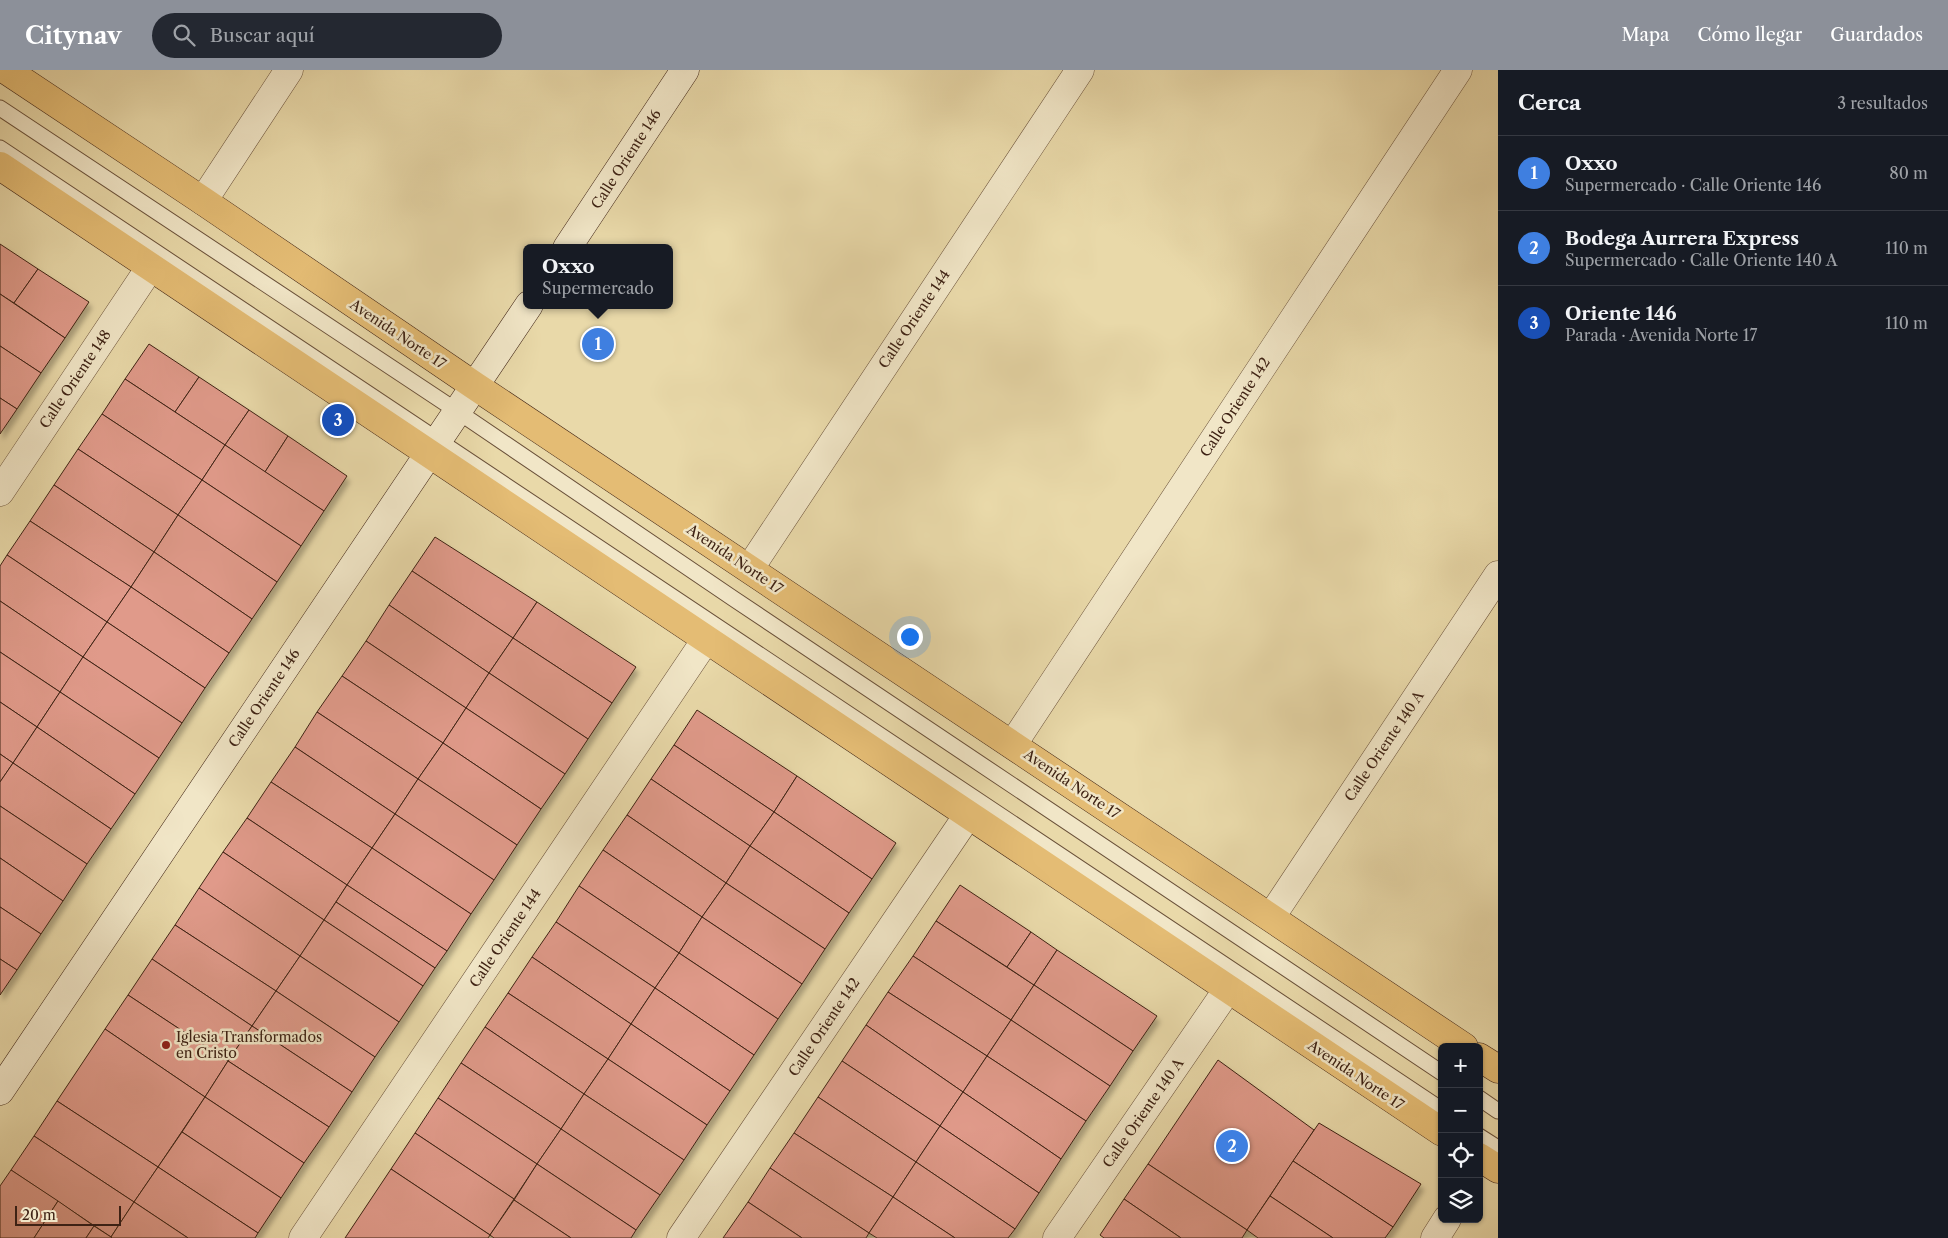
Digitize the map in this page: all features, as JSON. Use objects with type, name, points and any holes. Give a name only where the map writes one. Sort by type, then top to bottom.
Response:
[{"type":"main road","name":"Avenida Norte 17","points":[[6,70],[1458,1043]]},
{"type":"main road","name":"Avenida Norte 17","points":[[0,166],[151,266],[434,446],[707,638],[1438,1129]]},
{"type":"main road","points":[[1483,1060],[1498,1069]]},
{"type":"street","points":[[203,201],[289,70]]},
{"type":"street","name":"Calle Oriente 146","points":[[570,244],[685,70]]},
{"type":"street","name":"Calle Oriente 144","points":[[750,568],[1080,70]]},
{"type":"street","name":"Calle Oriente 142","points":[[1013,744],[1458,70]]},
{"type":"street","name":"Calle Oriente 148","points":[[0,492],[151,266]]},
{"type":"street","name":"Calle Oriente 146","points":[[0,1091],[526,309]]},
{"type":"street","name":"Calle Oriente 140 A","points":[[1271,917],[1498,575]]},
{"type":"street","name":"Calle Oriente 144","points":[[303,1238],[707,638]]},
{"type":"street","name":"Calle Oriente 142","points":[[681,1238],[968,815]]},
{"type":"street","name":"Calle Oriente 140 A","points":[[1057,1238],[1228,989]]},
{"type":"street","points":[[1435,1238],[1444,1223]]},
{"type":"lane","points":[[0,108],[457,411],[734,599],[1438,1070]]},
{"type":"lane","points":[[0,148],[434,446],[1438,1107]]},
{"type":"lane","points":[[1483,1101],[1498,1110]]},
{"type":"lane","points":[[1483,1148],[1488,1162]]},
{"type":"building","points":[[0,244],[38,269],[14,303],[0,294]]},
{"type":"building","points":[[38,269],[89,302],[65,338],[14,303]]},
{"type":"building","points":[[0,294],[65,338],[41,373],[0,346]]},
{"type":"building","points":[[149,344],[199,377],[175,412],[125,379]]},
{"type":"building","points":[[0,346],[41,373],[17,409],[0,398]]},
{"type":"building","points":[[199,377],[249,410],[225,445],[175,412]]},
{"type":"building","points":[[125,379],[225,445],[202,480],[102,414]]},
{"type":"building","points":[[0,398],[17,409],[0,434]]},
{"type":"building","points":[[249,410],[288,436],[265,472],[225,445]]},
{"type":"building","points":[[102,414],[202,480],[178,515],[78,449]]},
{"type":"building","points":[[288,436],[347,476],[324,511],[265,472]]},
{"type":"building","points":[[225,445],[324,511],[301,546],[202,480]]},
{"type":"building","points":[[78,449],[178,515],[154,552],[54,485]]},
{"type":"building","points":[[202,480],[301,546],[277,582],[178,515]]},
{"type":"building","points":[[54,485],[154,552],[131,587],[30,521]]},
{"type":"building","points":[[178,515],[277,582],[252,619],[154,552]]},
{"type":"building","points":[[30,521],[131,587],[107,622],[7,555]]},
{"type":"building","points":[[435,537],[537,602],[513,638],[412,571]]},
{"type":"building","points":[[154,552],[252,619],[229,653],[131,587]]},
{"type":"building","points":[[7,555],[107,622],[83,657],[0,601],[0,566]]},
{"type":"building","points":[[412,571],[513,638],[489,673],[389,605]]},
{"type":"building","points":[[131,587],[229,653],[205,688],[107,622]]},
{"type":"building","points":[[0,601],[83,657],[60,692],[0,652]]},
{"type":"building","points":[[537,602],[636,667],[612,703],[513,638]]},
{"type":"building","points":[[389,605],[489,673],[466,708],[366,641]]},
{"type":"building","points":[[107,622],[205,688],[182,723],[83,657]]},
{"type":"building","points":[[513,638],[612,703],[588,739],[489,673]]},
{"type":"building","points":[[366,641],[466,708],[443,743],[342,676]]},
{"type":"building","points":[[0,652],[60,692],[37,727],[0,702]]},
{"type":"building","points":[[83,657],[182,723],[159,758],[60,692]]},
{"type":"building","points":[[489,673],[588,739],[565,774],[466,708]]},
{"type":"building","points":[[342,676],[443,743],[418,779],[317,712]]},
{"type":"building","points":[[60,692],[159,758],[135,794],[37,727]]},
{"type":"building","points":[[0,702],[37,727],[13,763],[0,754]]},
{"type":"building","points":[[466,708],[565,774],[541,809],[443,743]]},
{"type":"building","points":[[697,710],[797,776],[774,812],[674,745]]},
{"type":"building","points":[[317,712],[418,779],[395,814],[295,747]]},
{"type":"building","points":[[37,727],[135,794],[111,829],[13,763]]},
{"type":"building","points":[[443,743],[541,809],[517,845],[418,779]]},
{"type":"building","points":[[674,745],[774,812],[750,846],[651,779]]},
{"type":"building","points":[[295,747],[395,814],[372,848],[271,782]]},
{"type":"building","points":[[0,754],[13,763],[0,782]]},
{"type":"building","points":[[13,763],[111,829],[87,864],[0,806],[0,782]]},
{"type":"building","points":[[797,776],[896,843],[872,879],[774,812]]},
{"type":"building","points":[[418,779],[517,845],[494,880],[395,814]]},
{"type":"building","points":[[651,779],[750,846],[726,883],[627,815]]},
{"type":"building","points":[[271,782],[372,848],[347,885],[247,818]]},
{"type":"building","points":[[0,806],[87,864],[63,901],[0,858]]},
{"type":"building","points":[[774,812],[872,879],[849,913],[750,846]]},
{"type":"building","points":[[395,814],[494,880],[471,914],[372,848]]},
{"type":"building","points":[[627,815],[726,883],[702,917],[603,850]]},
{"type":"building","points":[[247,818],[347,885],[324,920],[223,852]]},
{"type":"building","points":[[750,846],[849,913],[825,949],[726,883]]},
{"type":"building","points":[[372,848],[471,914],[447,951],[347,885]]},
{"type":"building","points":[[603,850],[702,917],[679,953],[579,886]]},
{"type":"building","points":[[223,852],[324,920],[300,956],[199,888]]},
{"type":"building","points":[[0,858],[63,901],[41,934],[0,907]]},
{"type":"building","points":[[726,883],[825,949],[802,984],[702,917]]},
{"type":"building","points":[[347,885],[447,951],[435,968],[336,902]]},
{"type":"building","points":[[960,885],[1031,932],[1007,967],[936,921]]},
{"type":"building","points":[[579,886],[679,953],[655,988],[556,922]]},
{"type":"building","points":[[199,888],[300,956],[276,991],[175,925]]},
{"type":"building","points":[[336,902],[435,968],[423,986],[324,920]]},
{"type":"building","points":[[0,907],[41,934],[17,970],[0,959]]},
{"type":"building","points":[[702,917],[802,984],[778,1019],[679,953]]},
{"type":"building","points":[[324,920],[423,986],[399,1022],[300,956]]},
{"type":"building","points":[[936,921],[1034,985],[1011,1020],[913,956]]},
{"type":"building","points":[[556,922],[655,988],[631,1024],[532,957]]},
{"type":"building","points":[[175,925],[276,991],[252,1026],[152,959]]},
{"type":"building","points":[[1031,932],[1057,950],[1034,985],[1007,967]]},
{"type":"building","points":[[1057,950],[1157,1016],[1133,1051],[1034,985]]},
{"type":"building","points":[[679,953],[778,1019],[754,1055],[655,988]]},
{"type":"building","points":[[300,956],[399,1022],[375,1057],[276,991]]},
{"type":"building","points":[[913,956],[1011,1020],[987,1056],[888,992]]},
{"type":"building","points":[[532,957],[631,1024],[608,1059],[508,993]]},
{"type":"building","points":[[0,959],[17,970],[0,995]]},
{"type":"building","points":[[152,959],[252,1026],[228,1061],[128,995]]},
{"type":"building","points":[[1034,985],[1133,1051],[1110,1086],[1011,1020]]},
{"type":"building","points":[[655,988],[754,1055],[730,1091],[631,1024]]},
{"type":"building","points":[[276,991],[375,1057],[352,1092],[252,1026]]},
{"type":"building","points":[[888,992],[987,1056],[963,1092],[866,1025]]},
{"type":"building","points":[[508,993],[608,1059],[584,1094],[485,1027]]},
{"type":"building","name":"Iglesia Transformados en Cristo","points":[[128,995],[228,1061],[205,1097],[105,1029]]},
{"type":"building","points":[[1011,1020],[1110,1086],[1086,1121],[987,1056]]},
{"type":"building","points":[[631,1024],[730,1091],[707,1125],[608,1059]]},
{"type":"building","points":[[866,1025],[963,1092],[940,1126],[842,1061]]},
{"type":"building","points":[[252,1026],[352,1092],[329,1127],[228,1061]]},
{"type":"building","points":[[485,1027],[584,1094],[561,1129],[461,1063]]},
{"type":"building","points":[[105,1029],[205,1097],[158,1167],[57,1101]]},
{"type":"building","points":[[987,1056],[1086,1121],[1061,1159],[963,1092]]},
{"type":"building","points":[[608,1059],[707,1125],[684,1160],[584,1094]]},
{"type":"building","points":[[1218,1060],[1314,1130],[1247,1230],[1148,1164]]},
{"type":"building","points":[[228,1061],[329,1127],[304,1163],[205,1097]]},
{"type":"building","points":[[842,1061],[940,1126],[916,1162],[818,1097]]},
{"type":"building","points":[[461,1063],[561,1129],[537,1164],[438,1098]]},
{"type":"building","points":[[963,1092],[1061,1159],[1039,1193],[940,1126]]},
{"type":"building","points":[[584,1094],[684,1160],[660,1195],[561,1129]]},
{"type":"building","points":[[205,1097],[304,1163],[281,1198],[182,1132]]},
{"type":"building","points":[[818,1097],[916,1162],[893,1197],[794,1133]]},
{"type":"building","points":[[438,1098],[537,1164],[514,1199],[415,1133]]},
{"type":"building","points":[[57,1101],[158,1167],[134,1202],[34,1136]]},
{"type":"building","points":[[1319,1123],[1421,1184],[1393,1227],[1293,1161]]},
{"type":"building","points":[[940,1126],[1039,1193],[1015,1229],[916,1162]]},
{"type":"building","points":[[561,1129],[660,1195],[636,1230],[537,1164]]},
{"type":"building","points":[[182,1132],[281,1198],[258,1233],[158,1167]]},
{"type":"building","points":[[415,1133],[514,1199],[490,1235],[391,1169]]},
{"type":"building","points":[[794,1133],[893,1197],[869,1233],[770,1168]]},
{"type":"building","points":[[34,1136],[134,1202],[111,1237],[11,1170]]},
{"type":"building","points":[[1293,1161],[1393,1227],[1385,1238],[1333,1238],[1270,1196]]},
{"type":"building","points":[[916,1162],[1015,1229],[1008,1238],[955,1238],[893,1197]]},
{"type":"building","points":[[537,1164],[636,1230],[631,1238],[571,1238],[514,1200]]},
{"type":"building","points":[[1148,1164],[1247,1230],[1242,1238],[1181,1238],[1124,1199]]},
{"type":"building","points":[[158,1167],[258,1233],[255,1238],[188,1238],[134,1202]]},
{"type":"building","points":[[770,1168],[869,1233],[866,1238],[802,1238],[748,1202]]},
{"type":"building","points":[[391,1169],[490,1235],[488,1238],[345,1238]]},
{"type":"building","points":[[11,1170],[58,1201],[34,1238],[0,1238],[0,1186]]},
{"type":"building","points":[[1270,1196],[1333,1238],[1258,1238],[1247,1230]]},
{"type":"building","points":[[893,1197],[955,1238],[877,1238],[869,1233]]},
{"type":"building","points":[[1124,1199],[1181,1238],[1104,1238],[1100,1235]]},
{"type":"building","points":[[514,1200],[571,1238],[494,1238],[490,1235]]},
{"type":"building","points":[[58,1201],[94,1226],[86,1238],[34,1238]]},
{"type":"building","points":[[134,1202],[188,1238],[112,1238]]},
{"type":"building","points":[[748,1202],[802,1238],[723,1238]]},
{"type":"building","points":[[94,1226],[111,1237],[112,1238],[86,1238]]},
{"type":"place","name":"Oxxo","points":[[598,344]]},
{"type":"place","name":"Oriente 146","points":[[338,420]]},
{"type":"place","name":"Iglesia Transformados en Cristo","points":[[166,1045]]},
{"type":"place","name":"Bodega Aurrera Express","points":[[1232,1146]]}]
